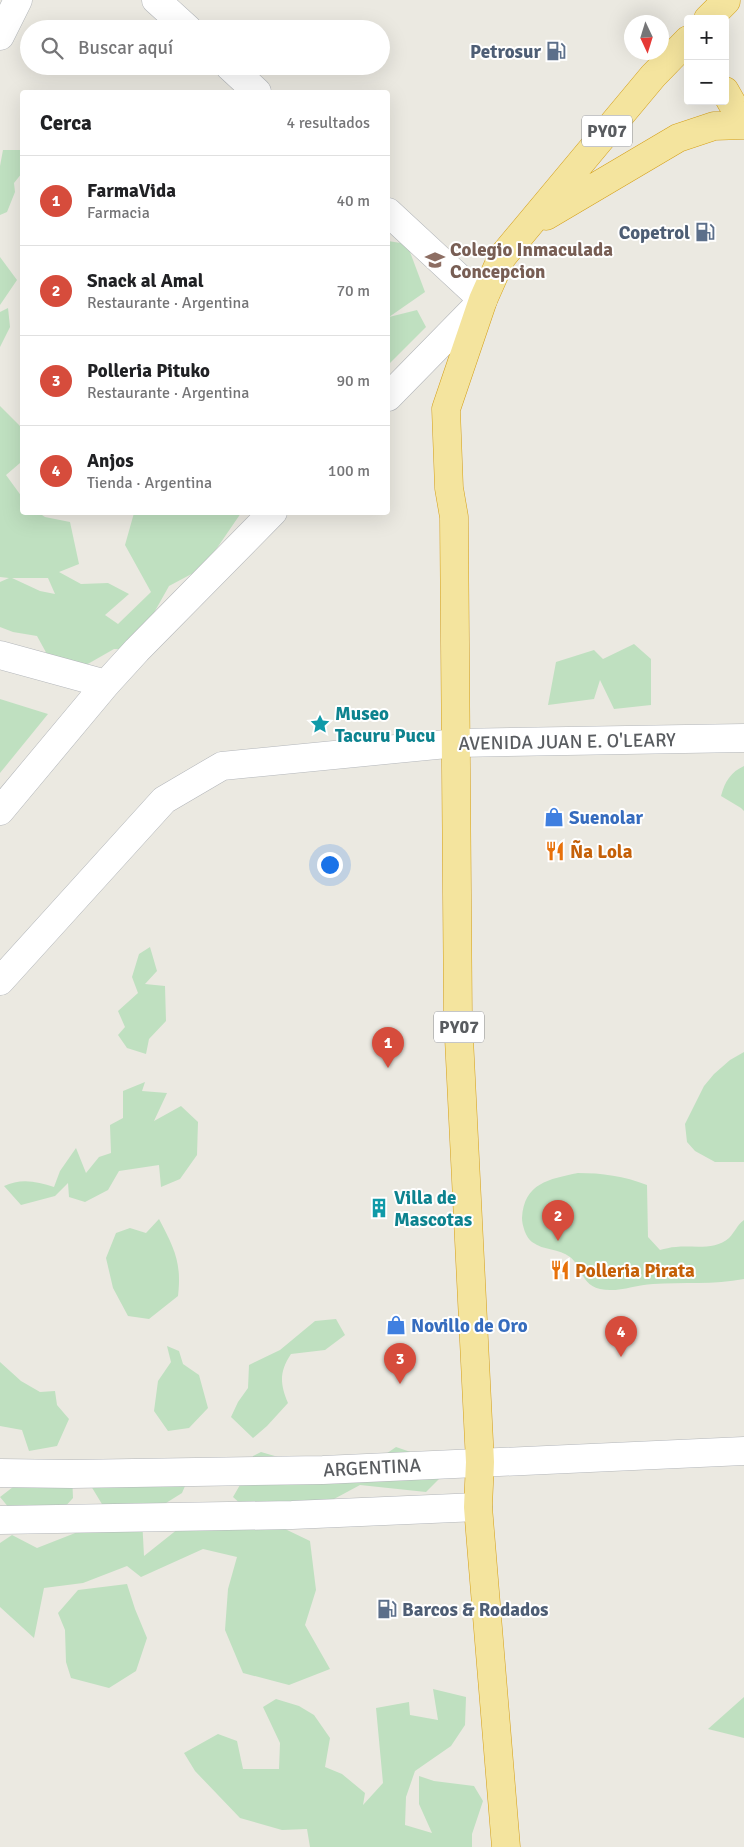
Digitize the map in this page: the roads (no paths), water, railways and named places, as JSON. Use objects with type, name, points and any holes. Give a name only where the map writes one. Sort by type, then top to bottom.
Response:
[{"type":"highway","name":"PY07","points":[[506,1847],[478,1507],[480,1462],[458,1018],[454,517],[449,488],[446,409],[483,300],[502,257],[530,226],[653,76],[684,44]]},
{"type":"highway","points":[[729,98],[734,107],[744,117]]},
{"type":"highway","name":"PY07","points":[[530,226],[678,138],[714,126],[744,126]]},
{"type":"street","points":[[0,36],[18,0]]},
{"type":"street","points":[[156,0],[178,20]]},
{"type":"street","points":[[239,75],[255,90]]},
{"type":"street","points":[[390,214],[483,300],[390,395]]},
{"type":"street","points":[[0,811],[106,684],[270,515]]},
{"type":"street","points":[[0,655],[106,684]]},
{"type":"street","name":"AVENIDA JUAN E. O'LEARY","points":[[0,981],[164,800],[222,766],[457,743],[744,738]]},
{"type":"street","name":"ARGENTINA","points":[[0,1473],[72,1474],[323,1470],[744,1451]]},
{"type":"street","points":[[0,1520],[292,1515],[478,1507]]},
{"type":"place","name":"Petrosur","points":[[556,51]]},
{"type":"place","name":"Copetrol","points":[[705,232]]},
{"type":"place","name":"Colegio Inmaculada Concepcion","points":[[435,260]]},
{"type":"place","name":"Museo Tacuru Pucu","points":[[320,724]]},
{"type":"place","name":"Suenolar","points":[[554,817]]},
{"type":"place","name":"Ña Lola","points":[[555,851]]},
{"type":"place","name":"FarmaVida","points":[[388,1068]]},
{"type":"place","name":"Villa de Mascotas","points":[[379,1208]]},
{"type":"place","name":"Snack al Amal","points":[[558,1241]]},
{"type":"place","name":"Polleria Pirata","points":[[560,1270]]},
{"type":"place","name":"Novillo de Oro","points":[[396,1325]]},
{"type":"place","name":"Anjos","points":[[621,1357]]},
{"type":"place","name":"Polleria Pituko","points":[[400,1384]]},
{"type":"place","name":"Barcos & Rodados","points":[[387,1609]]}]
